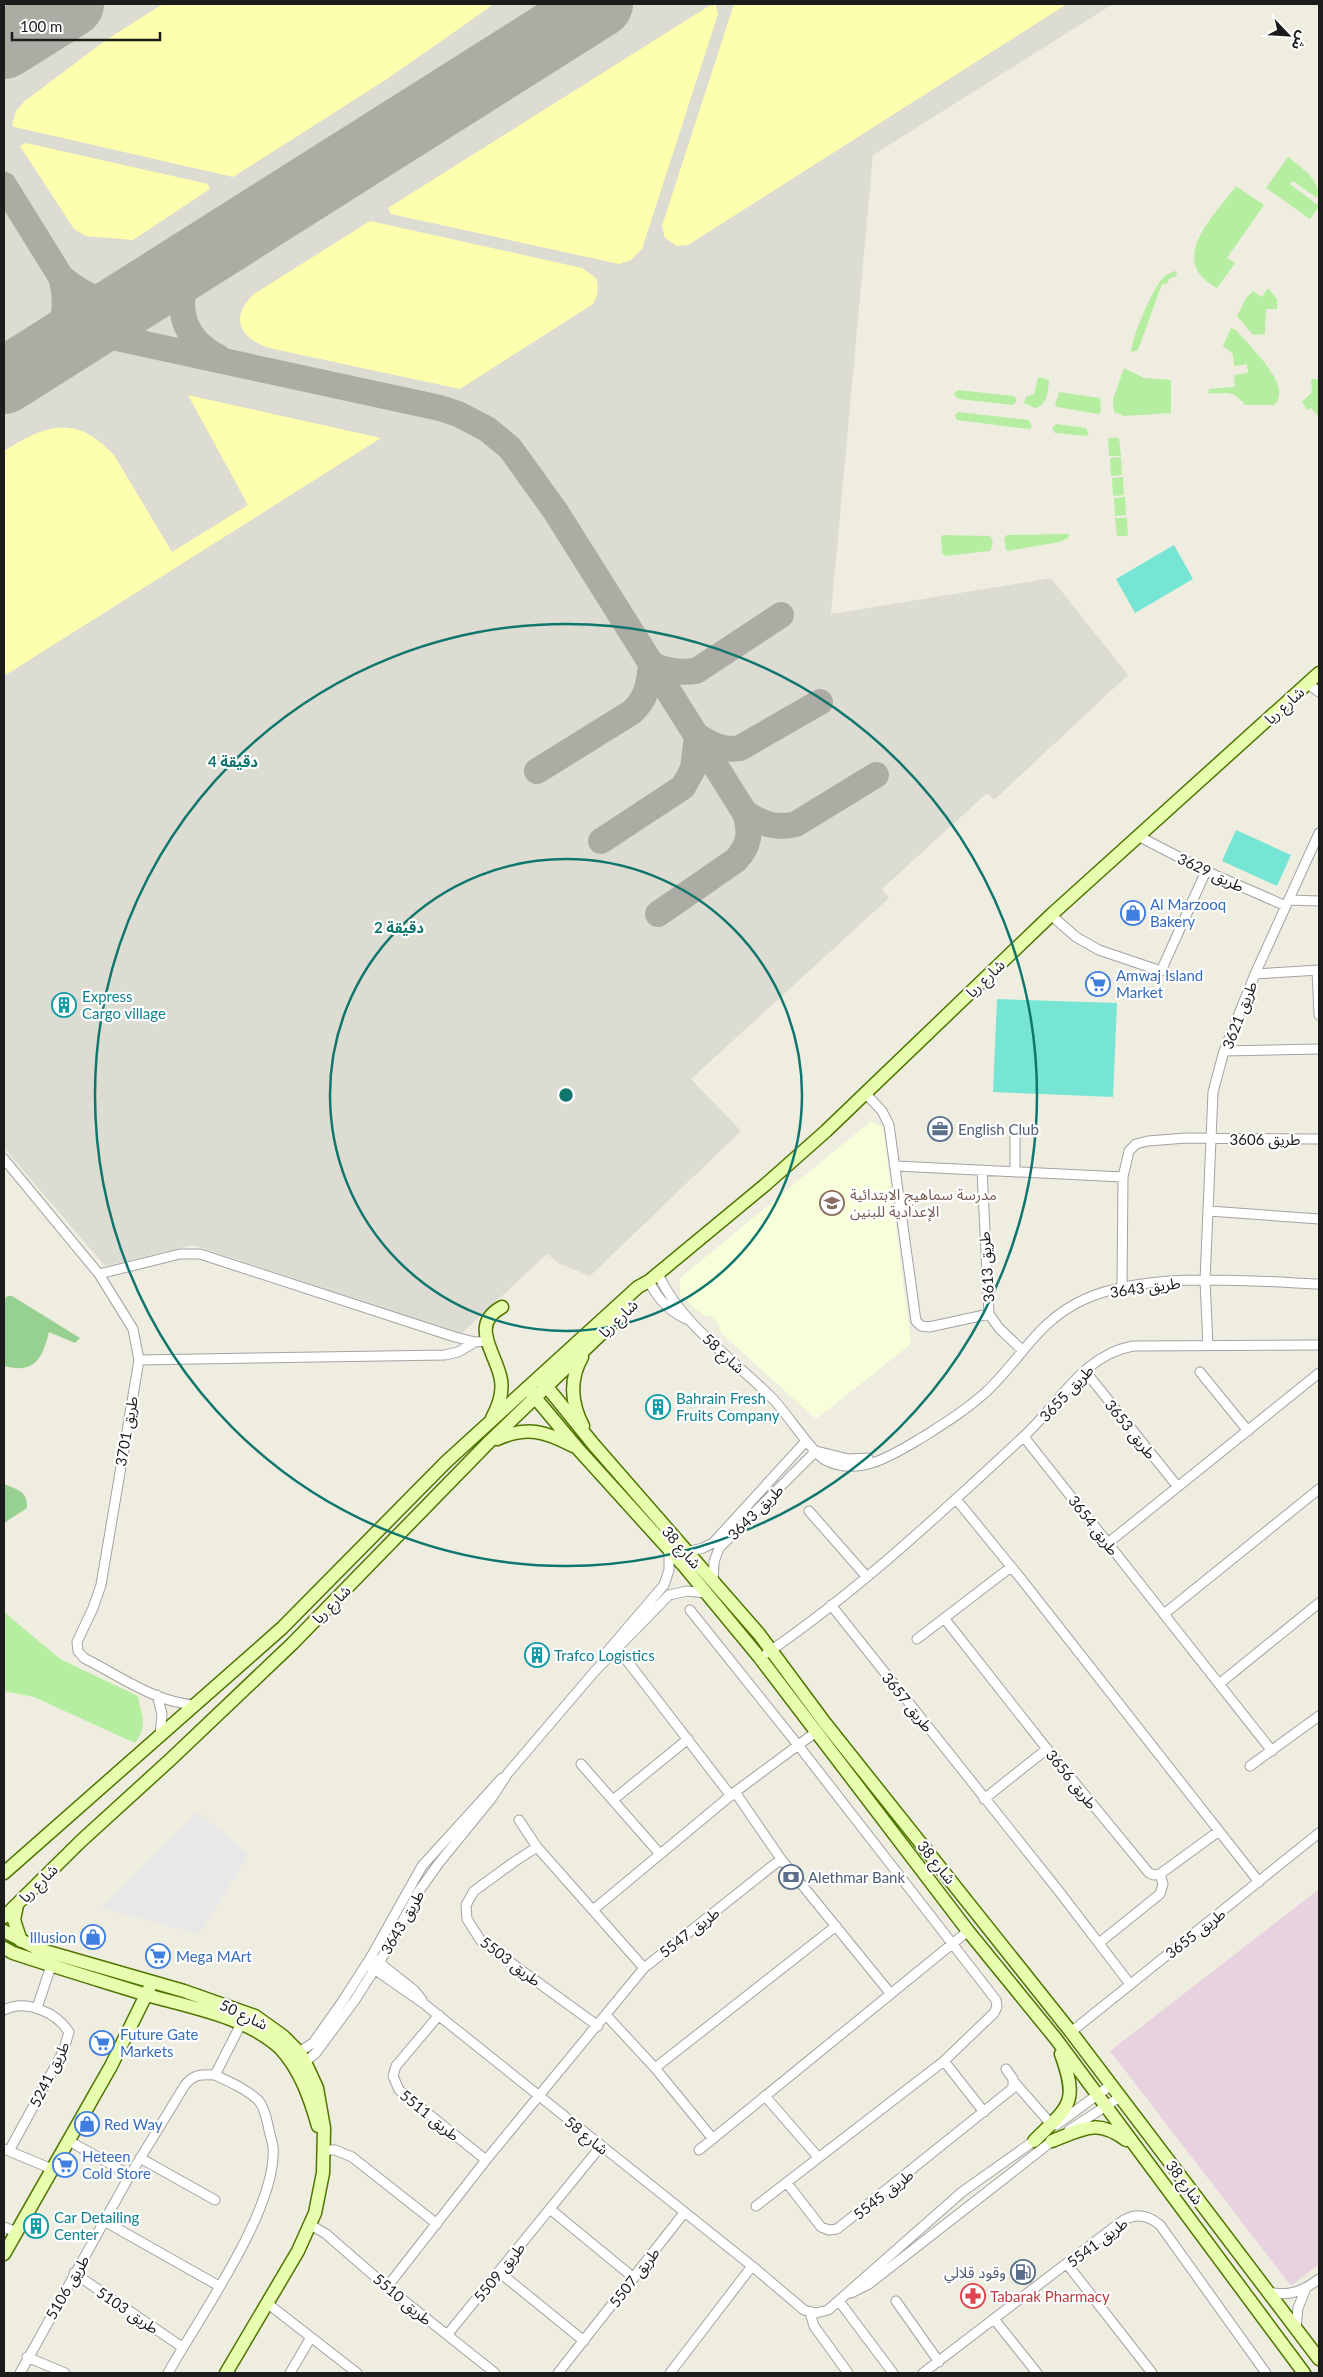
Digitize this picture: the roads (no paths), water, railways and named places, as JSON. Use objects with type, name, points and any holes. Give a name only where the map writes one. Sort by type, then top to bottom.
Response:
[{"type":"street","name":"شارع ريا","points":[[4,1873],[196,1704],[228,1673],[282,1628],[446,1462],[488,1424],[542,1383],[638,1287],[654,1278],[765,1185],[865,1094],[1050,915],[1319,674]]},
{"type":"street","points":[[1308,684],[1319,692]]},
{"type":"street","name":"طريق 3621","points":[[1208,1345],[1205,1281],[1213,1092],[1224,1051],[1255,974],[1319,833]]},
{"type":"street","name":"طريق 3629","points":[[1138,836],[1206,871],[1287,903],[1319,901]]},
{"type":"street","points":[[1050,915],[1076,937],[1099,950],[1160,971],[1206,871]]},
{"type":"street","points":[[1255,974],[1318,970],[1319,1015]]},
{"type":"street","points":[[1224,1051],[1319,1049]]},
{"type":"street","points":[[865,1094],[877,1104],[890,1125],[916,1320],[921,1326],[929,1327],[989,1314]]},
{"type":"street","points":[[1015,1128],[1015,1172]]},
{"type":"street","points":[[1122,1287],[1124,1177],[1129,1151],[1136,1144],[1148,1141],[1211,1138]]},
{"type":"street","name":"طريق 3606","points":[[1211,1138],[1319,1139]]},
{"type":"street","name":"طريق 3701","points":[[4,1159],[99,1274],[133,1329],[139,1360],[101,1585],[91,1613],[78,1638],[77,1647],[84,1658],[157,1695],[179,1703],[196,1704]]},
{"type":"street","points":[[896,1166],[1124,1177]]},
{"type":"street","name":"طريق 3613","points":[[982,1170],[989,1314],[999,1328],[1023,1351]]},
{"type":"street","points":[[1209,1211],[1319,1219]]},
{"type":"street","points":[[99,1274],[180,1254],[200,1254],[481,1341],[502,1384],[497,1408],[488,1424]]},
{"type":"street","name":"شارع ريا","points":[[542,1383],[589,1345],[643,1294],[654,1278]]},
{"type":"street","name":"شارع 58","points":[[654,1278],[660,1299],[669,1308],[691,1322],[772,1398],[816,1451]]},
{"type":"street","name":"طريق 3643","points":[[297,2060],[316,2054],[326,2041],[428,1876],[491,1799],[508,1774],[595,1671],[669,1596],[709,1588],[719,1548],[816,1451],[820,1458],[829,1462],[856,1466],[888,1457],[907,1447],[955,1417],[985,1392],[1023,1351],[1042,1326],[1063,1310],[1088,1298],[1122,1287],[1205,1281],[1319,1284]]},
{"type":"street","points":[[139,1360],[445,1355],[458,1352],[481,1341],[489,1318],[502,1307]]},
{"type":"street","points":[[589,1345],[577,1366],[572,1390],[577,1413],[594,1446]]},
{"type":"street","name":"طريق 3655","points":[[760,1658],[866,1576],[956,1499],[1024,1437],[1097,1360],[1120,1348],[1133,1346],[1319,1345]]},
{"type":"street","name":"طريق 3653","points":[[1085,1371],[1178,1487]]},
{"type":"street","points":[[1200,1372],[1248,1431]]},
{"type":"street","points":[[1108,1543],[1319,1373]]},
{"type":"street","name":"شارع 38","points":[[542,1383],[686,1552],[709,1588],[760,1658],[968,1930],[1098,2095],[1304,2373]]},
{"type":"street","name":"شارع ريا","points":[[4,1917],[80,1841],[171,1759],[292,1644],[490,1441],[531,1393]]},
{"type":"street","name":"شارع 38","points":[[531,1393],[579,1450],[668,1549],[771,1650],[825,1722],[1071,2032],[1319,2359]]},
{"type":"street","points":[[490,1441],[514,1432],[534,1431],[553,1436],[579,1450]]},
{"type":"street","name":"طريق 3654","points":[[1024,1437],[1272,1751]]},
{"type":"street","name":"طريق 3643","points":[[686,1552],[703,1548],[713,1543],[806,1441]]},
{"type":"street","points":[[1164,1614],[1319,1489]]},
{"type":"street","points":[[956,1499],[1195,1798],[1259,1882]]},
{"type":"street","points":[[809,1511],[866,1576]]},
{"type":"street","name":"طريق 3643","points":[[595,1671],[603,1657],[664,1585],[669,1570],[668,1549]]},
{"type":"street","points":[[917,1639],[1012,1568]]},
{"type":"street","points":[[1218,1684],[1319,1603]]},
{"type":"street","name":"طريق 3657","points":[[830,1605],[1130,1984]]},
{"type":"street","points":[[690,1610],[952,1943],[996,2000],[997,2007],[994,2013],[944,2061],[756,2206]]},
{"type":"street","name":"طريق 3656","points":[[944,1618],[1145,1869],[1154,1875],[1160,1874]]},
{"type":"street","points":[[618,1649],[733,1794],[781,1859],[890,1993]]},
{"type":"street","points":[[157,1695],[162,1714],[160,1736]]},
{"type":"street","points":[[1250,1766],[1319,1716]]},
{"type":"street","points":[[593,1910],[733,1794],[816,1732]]},
{"type":"street","points":[[613,1800],[688,1739]]},
{"type":"street","points":[[984,1799],[1047,1749]]},
{"type":"street","points":[[581,1764],[660,1854]]},
{"type":"street","points":[[519,1820],[537,1848],[644,1968]]},
{"type":"street","points":[[1099,1944],[1160,1894],[1163,1884],[1160,1874],[1219,1831]]},
{"type":"street","name":"طريق 3655","points":[[1071,2032],[1319,1833]]},
{"type":"street","name":"طريق 5503","points":[[537,1848],[474,1891],[466,1904],[466,1919],[481,1940],[598,2026]]},
{"type":"street","name":"طريق 5547","points":[[539,2096],[644,1968],[781,1859]]},
{"type":"street","points":[[17,1905],[14,1920],[21,1941]]},
{"type":"street","points":[[655,2068],[836,1926]]},
{"type":"street","points":[[699,2150],[968,1930]]},
{"type":"street","name":"شارع 50","points":[[4,1931],[38,1948],[184,1991],[255,2016],[274,2028],[297,2060],[323,2147]]},
{"type":"street","name":"شارع 50","points":[[7,1951],[242,2024],[267,2038],[297,2060]]},
{"type":"street","name":"شارع 58","points":[[373,1963],[752,2266],[799,2306],[810,2312]]},
{"type":"street","points":[[37,2008],[51,1966]]},
{"type":"street","points":[[4,2254],[112,2066],[153,1982]]},
{"type":"street","points":[[179,2004],[184,1991]]},
{"type":"street","name":"طريق 5241","points":[[4,2010],[17,2004],[37,2008],[64,2025],[69,2032],[63,2052],[6,2150]]},
{"type":"street","name":"طريق 5511","points":[[439,2015],[396,2066],[394,2081],[399,2090],[486,2160]]},
{"type":"street","points":[[606,2015],[655,2068],[712,2139]]},
{"type":"street","name":"شارع 50","points":[[215,2076],[242,2024]]},
{"type":"street","points":[[1034,2141],[1067,2106],[1072,2091],[1068,2072],[1056,2040]]},
{"type":"street","points":[[944,2061],[984,2112]]},
{"type":"street","points":[[1006,2069],[1015,2084],[1051,2124]]},
{"type":"street","name":"طريق 5106","points":[[20,2373],[27,2357],[130,2174],[188,2081],[202,2074],[215,2076]]},
{"type":"street","points":[[168,2373],[255,2220],[265,2195],[273,2147],[260,2101],[242,2088],[215,2076]]},
{"type":"street","name":"طريق 5545","points":[[787,2183],[821,2226],[829,2230],[838,2229],[1014,2088],[1015,2084]]},
{"type":"street","points":[[848,2373],[814,2326],[810,2312],[823,2312],[839,2301],[864,2276],[962,2192],[1111,2085]]},
{"type":"street","points":[[387,2287],[486,2160],[539,2096]]},
{"type":"street","points":[[765,2096],[818,2158]]},
{"type":"street","points":[[848,2294],[868,2284],[1052,2141],[1120,2097]]},
{"type":"street","points":[[1052,2141],[1096,2127],[1113,2131],[1135,2147]]},
{"type":"street","points":[[69,2141],[130,2174]]},
{"type":"street","name":"طريق 5509","points":[[447,2335],[601,2146]]},
{"type":"street","points":[[226,2373],[311,2225],[323,2173],[323,2147],[352,2157],[437,2224]]},
{"type":"street","points":[[6,2150],[52,2169]]},
{"type":"street","points":[[140,2158],[215,2200]]},
{"type":"street","points":[[550,2209],[634,2278]]},
{"type":"street","name":"طريق 5507","points":[[558,2373],[684,2213]]},
{"type":"street","name":"طريق 5541","points":[[924,2373],[1125,2218],[1144,2216],[1153,2219],[1160,2225],[1266,2373]]},
{"type":"street","points":[[104,2221],[219,2286]]},
{"type":"street","name":"طريق 5510","points":[[311,2225],[326,2234],[387,2287],[494,2373]]},
{"type":"street","points":[[4,2227],[16,2232]]},
{"type":"street","points":[[1067,2264],[1152,2373]]},
{"type":"street","points":[[670,2373],[752,2266]]},
{"type":"street","points":[[499,2272],[584,2341]]},
{"type":"street","name":"طريق 5103","points":[[74,2273],[182,2347]]},
{"type":"street","points":[[1268,2292],[1288,2294],[1306,2288],[1319,2279]]},
{"type":"street","points":[[1296,2329],[1298,2308],[1306,2288]]},
{"type":"street","points":[[839,2301],[893,2373]]},
{"type":"street","points":[[896,2301],[939,2362]]},
{"type":"street","points":[[267,2303],[357,2373]]},
{"type":"street","points":[[994,2319],[1037,2373]]},
{"type":"street","points":[[290,2373],[311,2337]]},
{"type":"street","points":[[27,2357],[64,2373]]},
{"type":"place","name":"Al Marzooq Bakery","points":[[1133,913]]},
{"type":"place","name":"Amwaj Island Market","points":[[1098,984]]},
{"type":"place","name":"Express Cargo village","points":[[64,1005]]},
{"type":"place","name":"English Club","points":[[940,1129]]},
{"type":"place","name":"مدرسة سماهيج الابتدائية الإعدادية للبنين","points":[[832,1203]]},
{"type":"place","name":"Bahrain Fresh Fruits Company","points":[[658,1407]]},
{"type":"place","name":"Trafco Logistics","points":[[537,1655]]},
{"type":"place","name":"Alethmar Bank","points":[[791,1877]]},
{"type":"place","name":"Illusion","points":[[93,1937]]},
{"type":"place","name":"Mega MArt","points":[[158,1956]]},
{"type":"place","name":"Future Gate Markets","points":[[102,2043]]},
{"type":"place","name":"Red Way","points":[[87,2124]]},
{"type":"place","name":"Heteen Cold Store","points":[[65,2165]]},
{"type":"place","name":"Car Detailing Center","points":[[36,2226]]},
{"type":"place","name":"وقود قلالي","points":[[1023,2272]]},
{"type":"place","name":"Tabarak Pharmacy","points":[[973,2296]]}]
